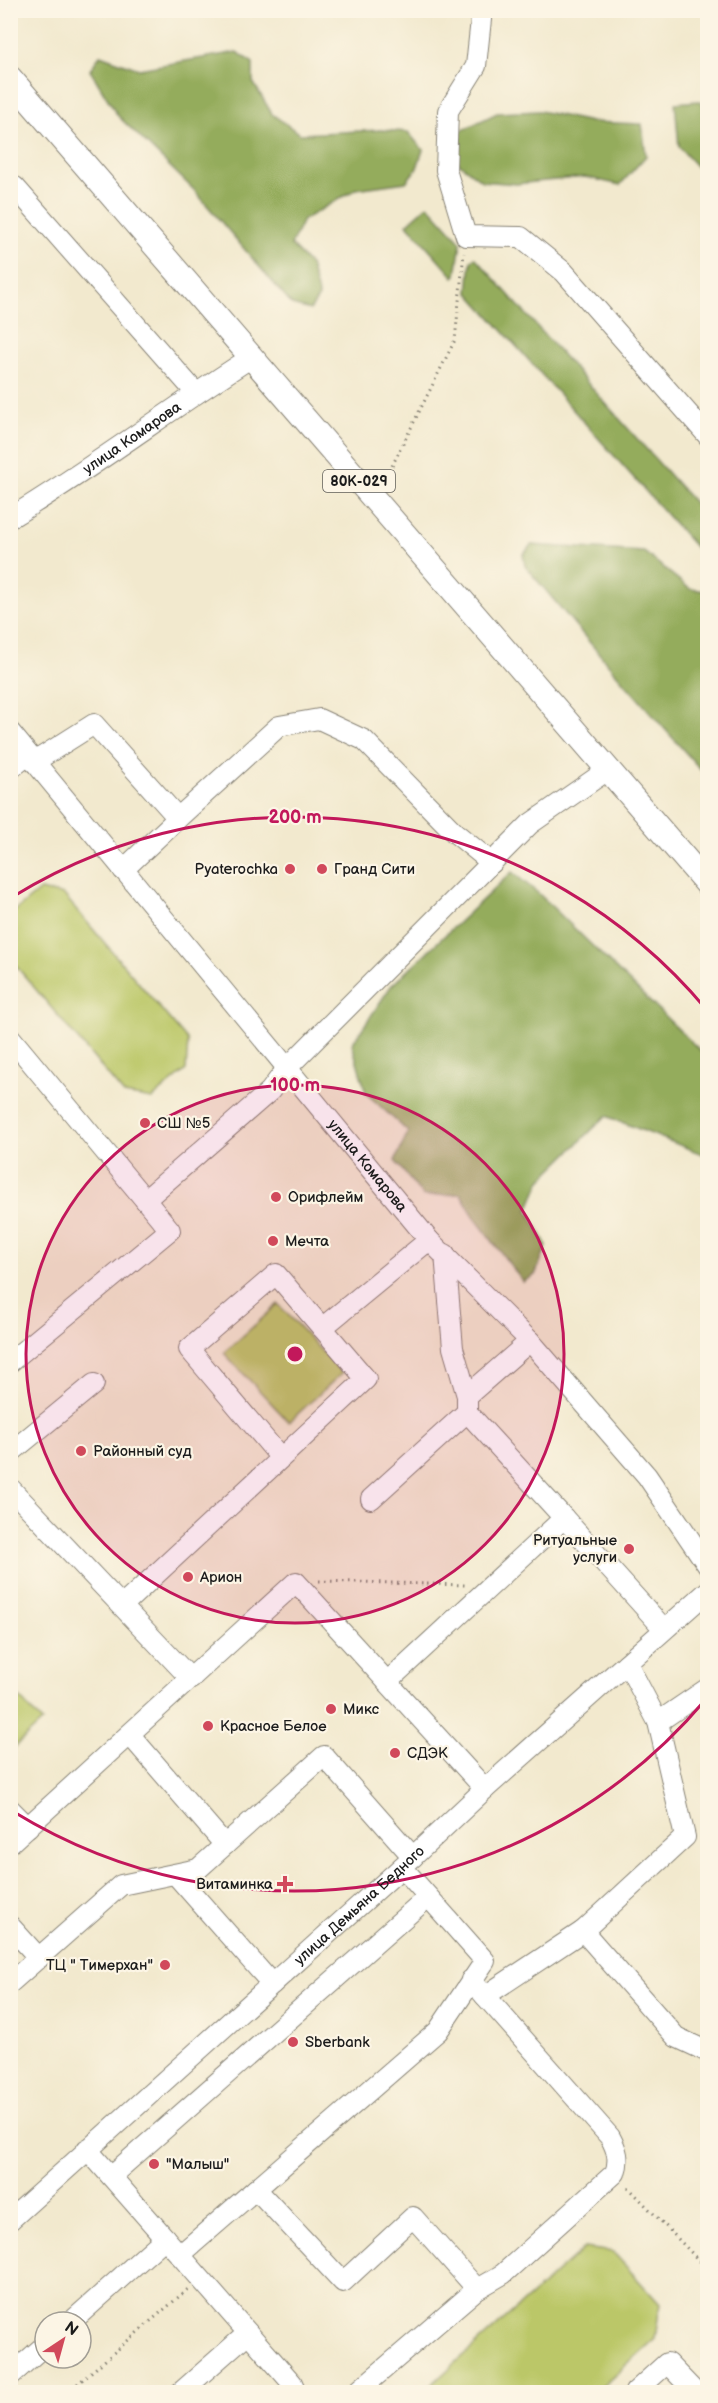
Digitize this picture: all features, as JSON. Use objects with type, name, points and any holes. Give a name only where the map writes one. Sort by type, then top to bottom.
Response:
[{"type":"main road","name":"80К-029","points":[[10,78],[708,885]]},
{"type":"street","points":[[482,10],[476,66],[447,111],[446,170],[466,236],[521,237],[564,272],[708,436]]},
{"type":"street","points":[[10,187],[15,187],[196,393]]},
{"type":"street","name":"улица Комарова","points":[[10,518],[50,494],[252,357]]},
{"type":"street","points":[[123,870],[279,726],[319,719],[364,740],[454,832],[492,863]]},
{"type":"street","points":[[10,769],[94,724],[178,818]]},
{"type":"street","name":"улица Комарова","points":[[10,732],[429,1240],[530,1341],[647,1476],[708,1566]]},
{"type":"street","points":[[146,1200],[270,1090],[287,1068],[530,824],[609,769]]},
{"type":"street","points":[[10,1037],[170,1230],[10,1362]]},
{"type":"street","points":[[322,1328],[429,1240]]},
{"type":"street","points":[[445,1254],[453,1348],[467,1404],[564,1518],[664,1629]]},
{"type":"street","points":[[123,1605],[366,1379],[276,1274],[189,1349],[281,1458]]},
{"type":"street","points":[[371,1499],[530,1341]]},
{"type":"street","points":[[10,1453],[94,1383]]},
{"type":"street","points":[[10,1488],[123,1605],[190,1679]]},
{"type":"street","points":[[387,1682],[564,1518]]},
{"type":"street","points":[[10,1843],[296,1582],[485,1789]]},
{"type":"street","name":"улица Демьяна Бедного","points":[[10,2220],[485,1789],[708,1591]]},
{"type":"street","points":[[485,1995],[583,1931],[685,1837],[658,1722],[627,1663]]},
{"type":"street","points":[[658,1722],[708,1688]]},
{"type":"street","points":[[130,1735],[225,1845]]},
{"type":"street","points":[[10,1983],[121,1885],[198,1869],[324,1756],[407,1862],[428,1897],[485,1961],[438,2031],[180,2255]]},
{"type":"street","points":[[10,1809],[28,1827]]},
{"type":"street","points":[[175,1874],[272,1984]]},
{"type":"street","points":[[111,2176],[428,1897]]},
{"type":"street","points":[[10,1926],[39,1958]]},
{"type":"street","points":[[583,1931],[676,2037],[708,2052]]},
{"type":"street","points":[[357,2392],[477,2289],[503,2274],[615,2173],[618,2164],[618,2152],[610,2137],[471,1980]]},
{"type":"street","points":[[87,2149],[292,2383],[296,2392]]},
{"type":"street","points":[[256,2189],[343,2282],[413,2217],[477,2289]]},
{"type":"street","points":[[84,2310],[165,2238]]},
{"type":"street","points":[[181,2392],[248,2333]]},
{"type":"street","points":[[10,2376],[33,2356]]},
{"type":"street","points":[[635,2392],[667,2363],[695,2392]]},
{"type":"path","points":[[375,499],[455,340],[466,236]]},
{"type":"path","points":[[306,1593],[320,1580],[491,1586]]},
{"type":"path","points":[[615,2173],[708,2270]]},
{"type":"path","points":[[68,2392],[200,2278]]},
{"type":"green space","points":[[237,52],[253,63],[253,82],[272,114],[300,134],[381,130],[408,132],[423,150],[417,168],[406,182],[356,189],[303,220],[291,245],[310,265],[319,297],[310,310],[292,305],[194,190],[118,116],[90,70],[100,55],[139,69]]},
{"type":"green space","points":[[699,101],[707,109],[707,178],[679,147],[675,103]]},
{"type":"green space","points":[[540,111],[591,122],[642,124],[646,156],[620,185],[585,177],[516,184],[482,181],[453,159],[460,131],[497,113]]},
{"type":"green space","points":[[428,205],[461,242],[454,277],[407,224]]},
{"type":"green space","points":[[475,257],[707,517],[707,560],[468,292],[471,261]]},
{"type":"green space","points":[[531,545],[644,552],[690,589],[707,591],[707,777],[525,566],[523,555]]},
{"type":"green space","points":[[512,872],[538,893],[708,1058],[707,1156],[606,1116],[541,1180],[528,1210],[547,1246],[535,1275],[523,1282],[475,1218],[461,1194],[423,1196],[395,1161],[408,1132],[366,1093],[352,1044],[391,986]]},
{"type":"green space","points":[[40,890],[64,895],[188,1041],[186,1070],[152,1099],[124,1094],[11,960],[11,914]]},
{"type":"green space","points":[[278,1304],[342,1373],[289,1422],[224,1353]]},
{"type":"green space","points":[[17,1695],[42,1722],[11,1750],[11,1701]]},
{"type":"green space","points":[[584,2248],[613,2252],[660,2304],[655,2339],[596,2392],[423,2392]]},
{"type":"place","name":"Pyaterochka","points":[[290,869]]},
{"type":"place","name":"Гранд Сити","points":[[322,869]]},
{"type":"place","name":"СШ №5","points":[[145,1123]]},
{"type":"place","name":"Орифлейм","points":[[276,1197]]},
{"type":"place","name":"Мечта","points":[[273,1241]]},
{"type":"place","name":"Районный суд","points":[[81,1451]]},
{"type":"place","name":"Ритуальные услуги","points":[[629,1549]]},
{"type":"place","name":"Арион","points":[[188,1577]]},
{"type":"place","name":"Микс","points":[[331,1709]]},
{"type":"place","name":"Красное Белое","points":[[208,1726]]},
{"type":"place","name":"СДЭК","points":[[395,1753]]},
{"type":"place","name":"Витаминка","points":[[285,1884]]},
{"type":"place","name":"ТЦ \" Тимерхан\"","points":[[165,1965]]},
{"type":"place","name":"Sberbank","points":[[293,2042]]},
{"type":"place","name":"\"Малыш\"","points":[[154,2164]]}]
